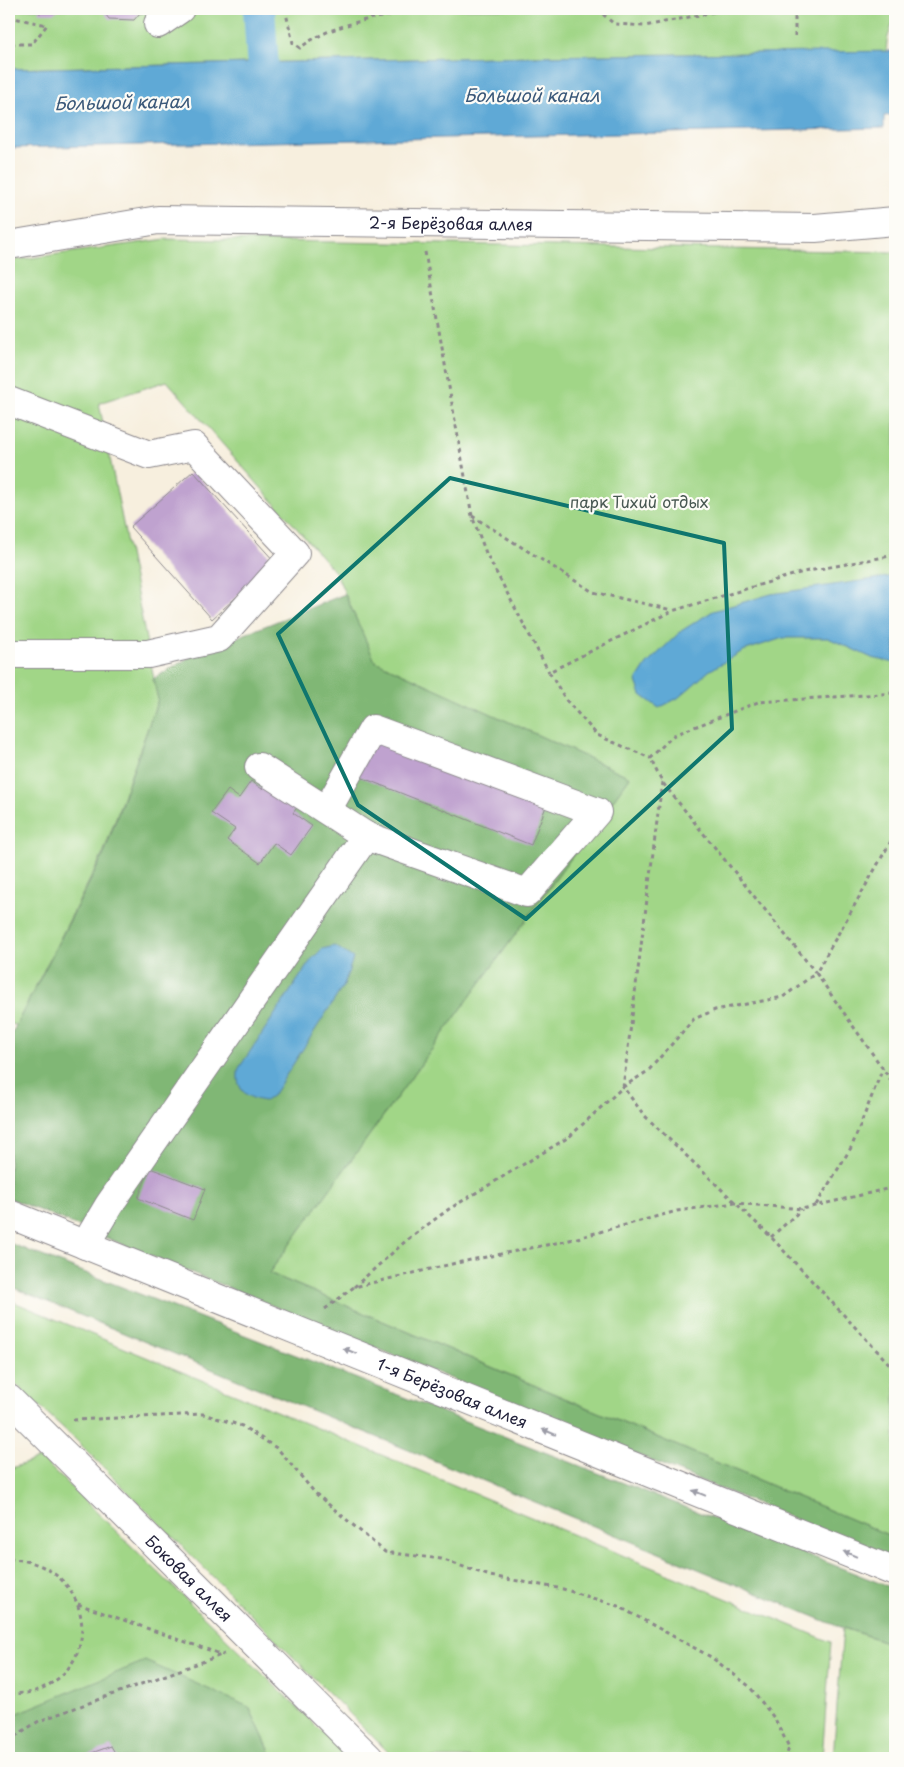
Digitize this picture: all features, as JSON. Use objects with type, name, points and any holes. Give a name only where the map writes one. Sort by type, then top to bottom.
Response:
[{"type":"street","name":"2-я Берёзовая аллея","points":[[9,245],[158,220],[815,228],[895,221]]},
{"type":"street","points":[[9,401],[149,454],[194,446],[295,553],[219,638],[148,654],[9,654]]},
{"type":"street","points":[[259,768],[366,836],[528,893],[597,812],[373,729],[327,810]]},
{"type":"street","points":[[85,1245],[115,1196],[366,836]]},
{"type":"street","name":"1-я Берёзовая аллея","points":[[9,1214],[895,1572]]},
{"type":"street","name":"Боковая аллея","points":[[9,1399],[369,1758]]},
{"type":"path","points":[[285,9],[293,43],[300,48],[315,36],[366,20],[397,15],[403,9]]},
{"type":"path","points":[[597,9],[614,24],[645,26],[729,9]]},
{"type":"path","points":[[795,9],[795,36]]},
{"type":"path","points":[[9,17],[47,25],[32,44],[9,44]]},
{"type":"path","points":[[420,223],[472,516],[486,553],[549,672],[566,700],[598,735],[650,758],[662,782],[816,973],[895,1086]]},
{"type":"path","points":[[472,516],[593,592],[672,610]]},
{"type":"path","points":[[549,672],[672,610],[803,572],[895,555]]},
{"type":"path","points":[[650,758],[674,735],[758,702],[895,693]]},
{"type":"path","points":[[662,782],[623,1087],[644,1115],[771,1237],[895,1370]]},
{"type":"path","points":[[322,1311],[354,1288],[408,1239],[449,1209],[569,1137],[623,1087],[648,1071],[694,1019],[715,1010],[783,997],[816,973],[895,834]]},
{"type":"path","points":[[816,1206],[852,1146],[883,1068]]},
{"type":"path","points":[[354,1288],[456,1263],[566,1241],[677,1212],[736,1203],[802,1209],[895,1187]]},
{"type":"path","points":[[771,1237],[802,1209]]},
{"type":"path","points":[[31,1422],[203,1414],[242,1426],[278,1449],[315,1493],[385,1552],[442,1559],[490,1576],[563,1589],[618,1606],[711,1657],[749,1686],[776,1720],[789,1747],[786,1758]]},
{"type":"path","points":[[9,1559],[31,1561],[51,1570],[68,1585],[78,1604],[82,1626],[78,1649],[68,1668],[51,1684],[30,1692],[9,1694]]},
{"type":"path","points":[[78,1604],[223,1656]]},
{"type":"path","points":[[9,1758],[12,1738],[39,1721],[223,1656],[245,1634]]},
{"type":"highlighted area","points":[[450,478],[724,543],[732,729],[526,919],[358,805],[278,634]]},
{"type":"green space","points":[[9,9],[895,9],[895,15],[887,41],[887,52],[535,56],[9,69]]},
{"type":"green space","name":"парк Тихий отдых","points":[[166,239],[895,252],[895,1538],[269,1273],[630,777],[374,661],[336,573],[167,381],[99,403],[158,699],[103,854],[16,1025],[9,1024],[9,261]]},
{"type":"green space","points":[[345,594],[375,661],[630,777],[269,1273],[895,1538],[895,1560],[9,1198],[9,1039],[104,854],[158,699],[153,679],[195,654]]},
{"type":"green space","points":[[9,1243],[895,1589],[895,1645],[832,1624],[9,1286]]},
{"type":"green space","points":[[9,1300],[831,1642],[822,1758],[394,1758],[73,1437],[9,1378]]},
{"type":"green space","points":[[41,1458],[349,1758],[273,1758],[249,1707],[9,1714],[9,1469]]},
{"type":"green space","points":[[843,1628],[895,1645],[895,1758],[833,1758]]},
{"type":"green space","points":[[145,1661],[249,1707],[273,1758],[9,1758],[9,1714],[13,1715]]},
{"type":"water","name":"Большой канал","points":[[895,51],[895,115],[884,116],[884,128],[9,148],[9,69],[535,56]]},
{"type":"water","points":[[895,576],[895,663],[872,658],[828,638],[783,638],[743,651],[709,671],[678,698],[659,708],[641,695],[636,681],[647,664],[681,631],[713,611],[771,594]]},
{"type":"water","points":[[335,946],[353,958],[344,985],[274,1094],[265,1101],[252,1098],[240,1087],[238,1081],[239,1068],[311,960],[322,949]]},
{"type":"building","points":[[39,9],[60,9],[54,13],[39,13]]},
{"type":"building","points":[[85,9],[149,9],[149,13],[140,13],[134,20],[109,19],[103,11]]},
{"type":"building","points":[[193,471],[275,562],[212,619],[130,527]]},
{"type":"building","points":[[374,735],[547,804],[531,845],[358,776]]},
{"type":"building","points":[[251,781],[262,789],[267,782],[299,805],[293,813],[312,826],[291,855],[274,843],[260,863],[227,840],[235,829],[211,813],[228,790],[239,798]]},
{"type":"building","points":[[150,1168],[205,1189],[193,1220],[138,1198]]},
{"type":"building","points":[[111,1746],[118,1758],[78,1758]]},
{"type":"waterway","points":[[259,9],[265,99]]}]
